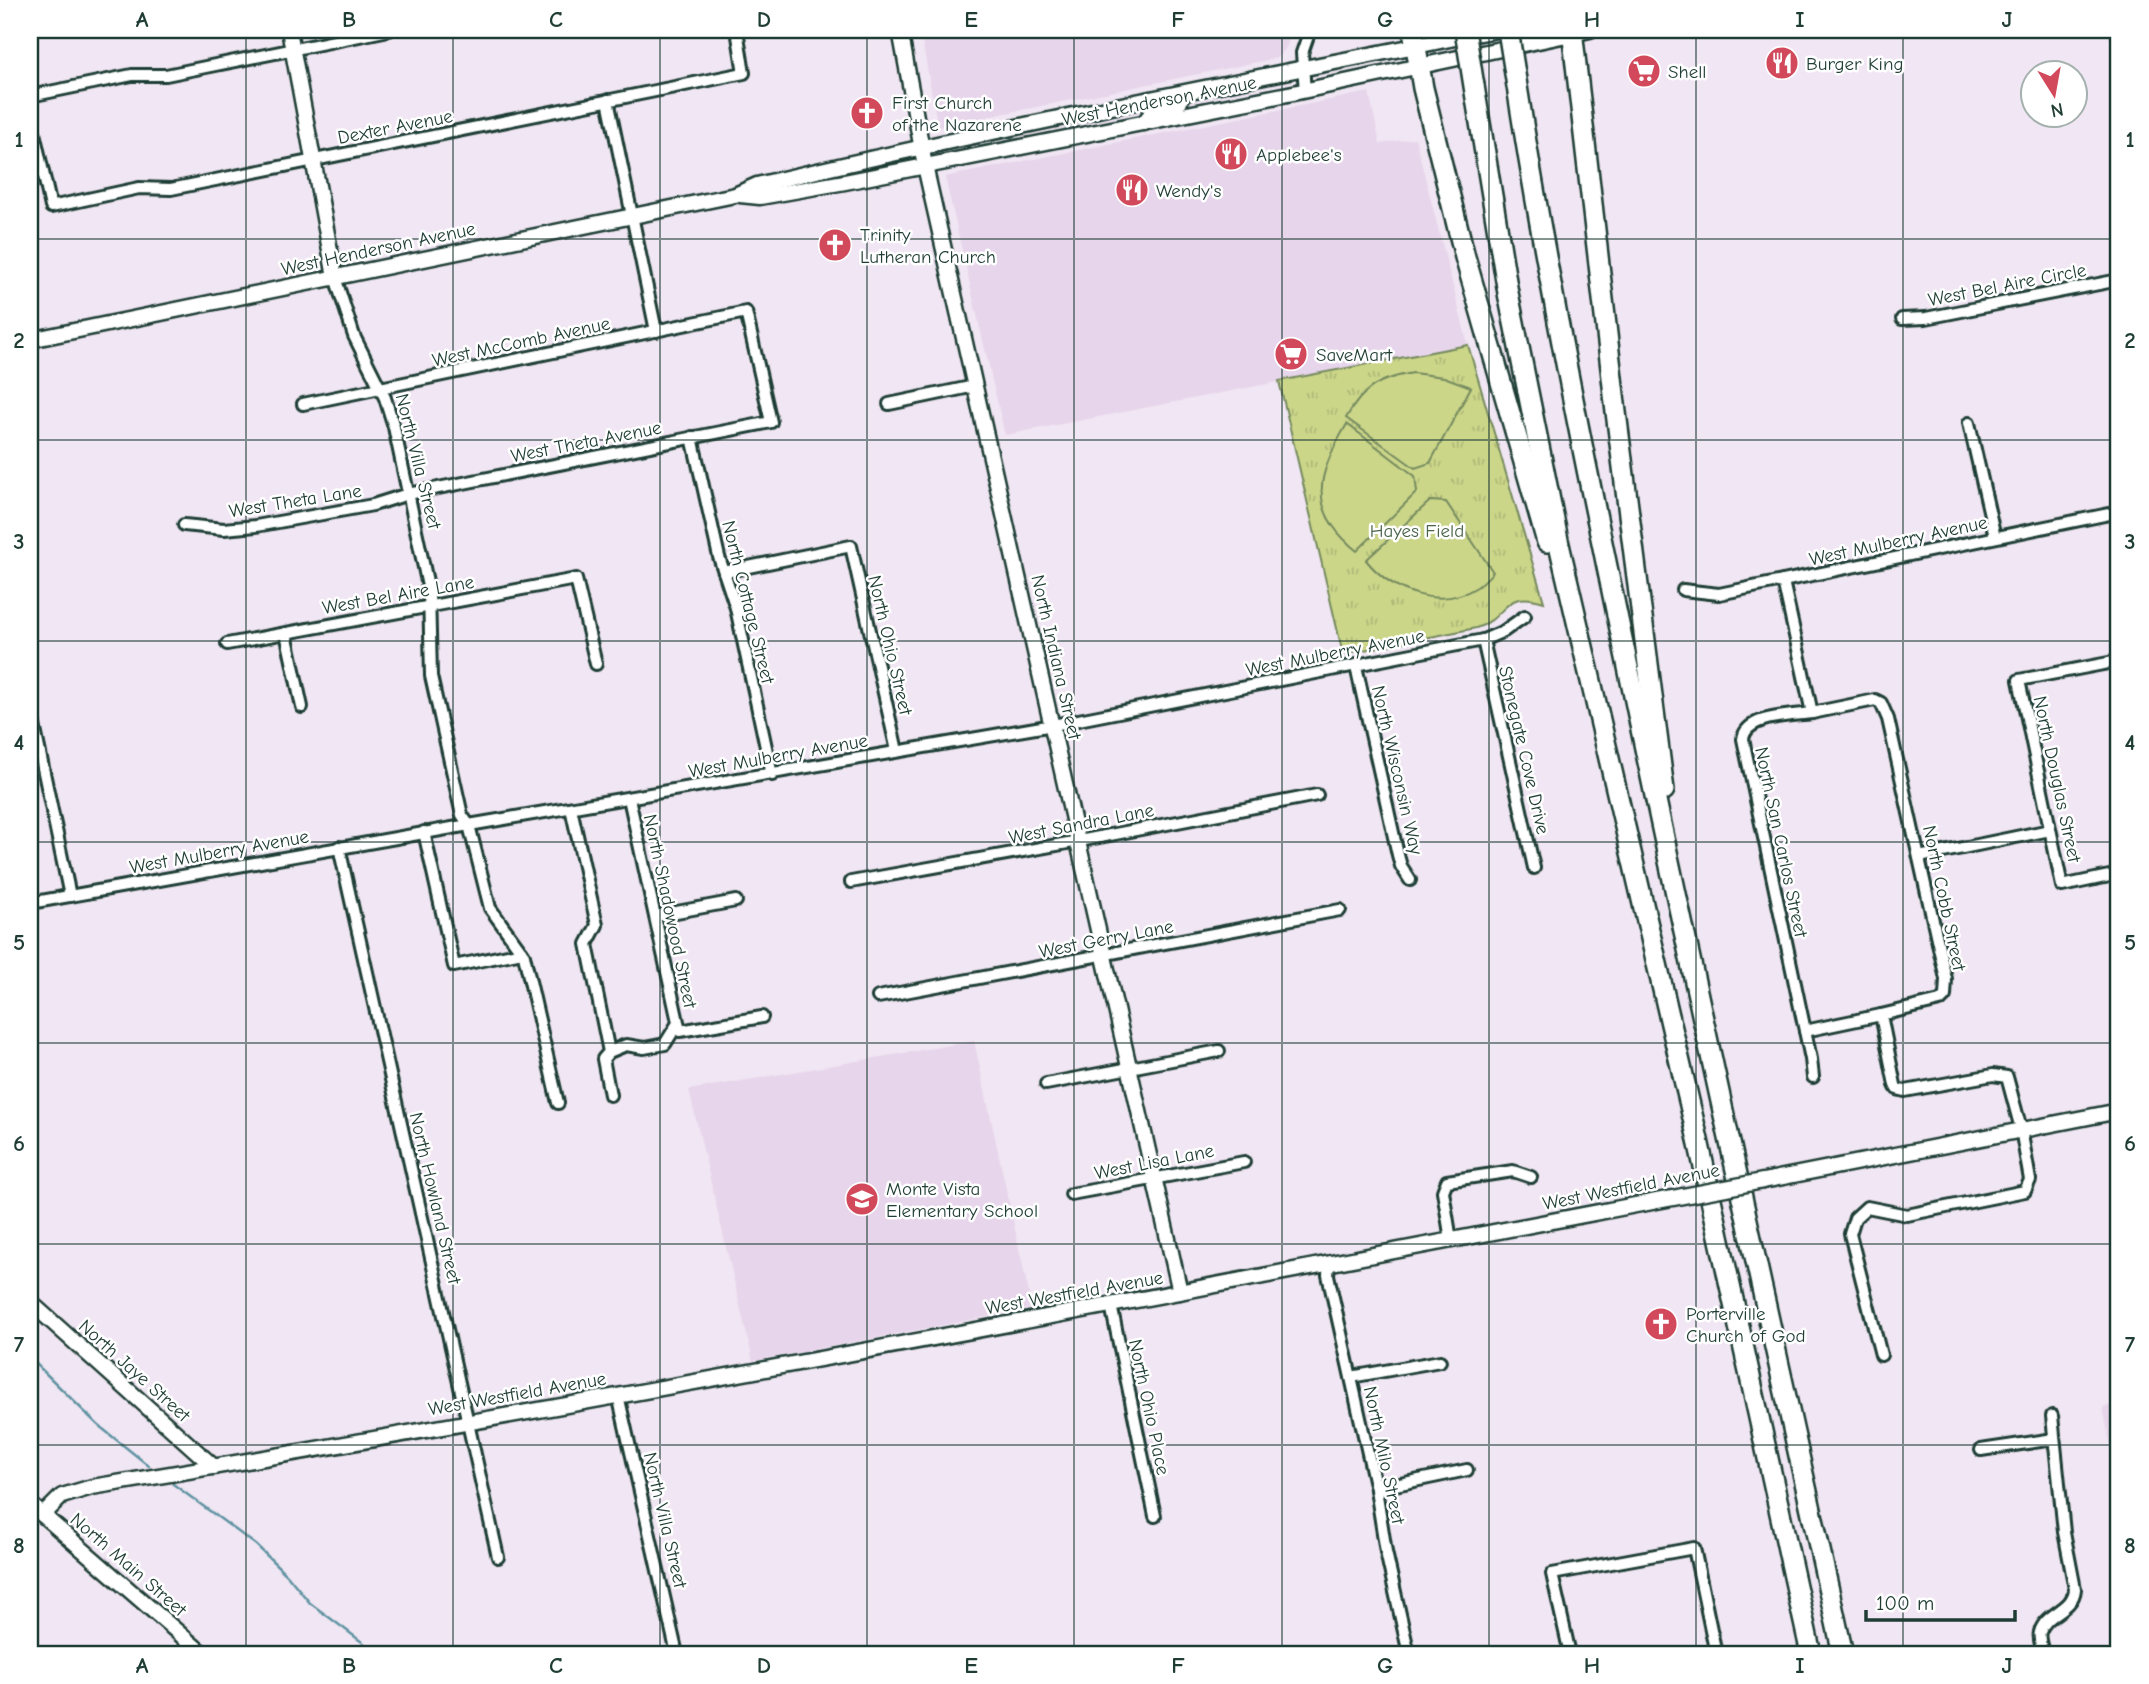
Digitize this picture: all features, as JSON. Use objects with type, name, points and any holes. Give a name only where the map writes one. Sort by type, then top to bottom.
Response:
[{"type":"highway","points":[[1465,30],[1508,293],[1561,553],[1696,1131],[1811,1654]]},
{"type":"highway","points":[[1508,30],[1537,217],[1560,341],[1679,913],[1843,1654]]},
{"type":"highway","points":[[1578,31],[1616,412],[1679,913]]},
{"type":"highway","points":[[1415,47],[1487,339],[1544,530],[1591,711],[1611,764]]},
{"type":"street","name":"North Villa Street","points":[[289,30],[335,277],[354,336],[380,387],[394,427],[431,606],[431,676],[462,815],[469,824],[490,908],[522,952]]},
{"type":"street","points":[[30,96],[132,75],[166,75],[389,30]]},
{"type":"street","name":"Dexter Avenue","points":[[30,115],[51,207],[139,188],[171,189],[744,73],[737,30]]},
{"type":"street","name":"North Indiana Street","points":[[900,30],[921,148],[1180,1292]]},
{"type":"street","points":[[1306,91],[1302,53],[1310,30]]},
{"type":"street","name":"West Henderson Avenue","points":[[30,340],[735,195],[757,185],[921,148],[1260,76],[1496,30]]},
{"type":"street","name":"West Henderson Avenue","points":[[735,195],[760,197],[1306,91],[1415,47],[1578,31]]},
{"type":"street","points":[[1144,122],[1153,111],[1165,106],[1246,86],[1260,76]]},
{"type":"street","points":[[608,100],[656,331]]},
{"type":"street","points":[[1027,145],[1042,137],[1083,127],[1095,119],[1094,112]]},
{"type":"street","name":"West Bel Aire Circle","points":[[1902,318],[1926,318],[2119,280]]},
{"type":"street","name":"West McComb Avenue","points":[[303,404],[746,312],[771,422]]},
{"type":"street","points":[[889,404],[975,386]]},
{"type":"street","name":"West Theta Avenue","points":[[408,494],[771,422]]},
{"type":"street","points":[[1969,423],[1995,537]]},
{"type":"street","name":"North Cottage Street","points":[[692,437],[724,572],[736,608],[772,775]]},
{"type":"street","name":"West Theta Lane","points":[[184,524],[224,529],[256,526],[373,505],[408,494]]},
{"type":"street","name":"West Mulberry Avenue","points":[[1683,590],[1718,594],[2119,512]]},
{"type":"street","name":"North Ohio Street","points":[[724,572],[851,546],[897,751]]},
{"type":"street","name":"West Bel Aire Lane","points":[[227,644],[576,579],[596,664]]},
{"type":"street","points":[[1783,582],[1812,713]]},
{"type":"street","name":"West Mulberry Avenue","points":[[30,903],[469,824],[772,775],[1053,725],[1483,640],[1504,631],[1525,616]]},
{"type":"street","points":[[286,633],[302,707]]},
{"type":"street","name":"Stonegate Cove Drive","points":[[1483,640],[1534,868]]},
{"type":"street","name":"North Douglas Street","points":[[2119,661],[2019,680],[2063,886],[2119,874]]},
{"type":"street","name":"North Wisconsin Way","points":[[1356,666],[1398,855],[1410,880]]},
{"type":"street","name":"North Cobb Street","points":[[1812,713],[1869,700],[1881,703],[1888,719],[1946,979],[1945,996],[1940,1001],[1881,1015]]},
{"type":"street","points":[[30,706],[71,896]]},
{"type":"street","name":"North San Carlos Street","points":[[1812,713],[1753,722],[1743,733],[1742,739],[1813,1077]]},
{"type":"street","name":"West Sandra Lane","points":[[851,882],[1079,842],[1317,795]]},
{"type":"street","name":"North Shadowood Street","points":[[629,798],[679,1027]]},
{"type":"street","points":[[571,808],[597,925],[587,944],[609,1052]]},
{"type":"street","points":[[1919,857],[2050,830]]},
{"type":"street","points":[[424,832],[454,966],[522,952],[558,1102]]},
{"type":"street","name":"North Howland Street","points":[[339,847],[498,1557]]},
{"type":"street","points":[[655,916],[736,901]]},
{"type":"street","name":"West Gerry Lane","points":[[878,998],[1340,911]]},
{"type":"street","points":[[1805,1031],[1881,1015],[1897,1089],[1910,1091],[2003,1075],[2009,1083],[2021,1129],[2030,1180],[2025,1191],[1907,1215],[1867,1207],[1856,1218],[1850,1234],[1881,1355]]},
{"type":"street","points":[[610,1095],[603,1059],[609,1052],[626,1045],[645,1048],[665,1044],[679,1027],[762,1017]]},
{"type":"street","points":[[1046,1084],[1219,1051]]},
{"type":"street","name":"West Westfield Avenue","points":[[43,1515],[69,1492],[1111,1305],[2119,1111]]},
{"type":"street","name":"West Lisa Lane","points":[[1071,1194],[1244,1162]]},
{"type":"street","points":[[1451,1240],[1443,1191],[1447,1181],[1513,1171],[1531,1177]]},
{"type":"street","name":"North Milo Street","points":[[1329,1263],[1328,1275],[1376,1489],[1386,1552],[1409,1654]]},
{"type":"street","name":"North Jaye Street","points":[[30,1302],[214,1467]]},
{"type":"street","name":"North Ohio Place","points":[[1111,1305],[1155,1516]]},
{"type":"street","points":[[1351,1377],[1440,1361]]},
{"type":"street","name":"North Villa Street","points":[[618,1395],[677,1654]]},
{"type":"street","points":[[2043,1654],[2040,1630],[2075,1597],[2064,1532],[2052,1416]]},
{"type":"street","points":[[1981,1450],[2054,1439]]},
{"type":"street","points":[[1376,1489],[1467,1470]]},
{"type":"street","name":"North Main Street","points":[[30,1504],[203,1654]]},
{"type":"street","points":[[1570,1654],[1552,1574],[1694,1548],[1716,1654]]},
{"type":"shaded area","points":[[920,30],[1292,30],[1286,48],[1278,57],[1272,59],[938,127]]},
{"type":"shaded area","points":[[1369,92],[1380,144],[1415,138],[1468,345],[1005,435],[945,177]]},
{"type":"shaded area","name":"Monte Vista Elementary School","points":[[974,1041],[1032,1308],[753,1361],[689,1090]]},
{"type":"shaded area","points":[[2119,1404],[2119,1487],[2103,1407]]},
{"type":"green space","name":"Hayes Field","points":[[1468,345],[1544,602],[1530,599],[1512,601],[1494,618],[1476,628],[1343,654],[1279,381]]},
{"type":"green space","points":[[1413,373],[1444,377],[1471,387],[1430,463],[1415,468],[1346,418],[1359,399],[1373,386],[1390,378]]},
{"type":"green space","points":[[1347,424],[1415,476],[1417,492],[1357,551],[1340,536],[1323,506],[1324,475]]},
{"type":"green space","points":[[1430,501],[1446,502],[1493,572],[1477,587],[1462,594],[1432,597],[1417,594],[1389,581],[1366,560]]},
{"type":"waterway","points":[[30,1358],[98,1425],[149,1466]]},
{"type":"waterway","points":[[173,1484],[256,1545],[288,1576],[310,1603],[378,1654]]},
{"type":"place","name":"Burger King","points":[[1782,63]]},
{"type":"place","name":"Shell","points":[[1644,71]]},
{"type":"place","name":"First Church of the Nazarene","points":[[867,113]]},
{"type":"place","name":"Applebee's","points":[[1231,154]]},
{"type":"place","name":"Wendy's","points":[[1132,190]]},
{"type":"place","name":"Trinity Lutheran Church","points":[[835,245]]},
{"type":"place","name":"SaveMart","points":[[1291,354]]},
{"type":"place","name":"Monte Vista Elementary School","points":[[862,1199]]},
{"type":"place","name":"Porterville Church of God","points":[[1661,1324]]}]
